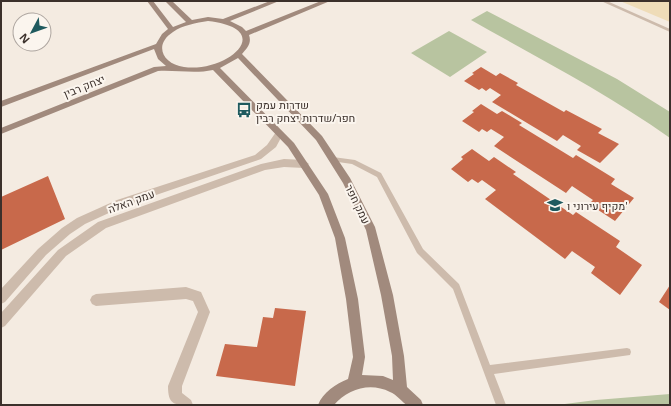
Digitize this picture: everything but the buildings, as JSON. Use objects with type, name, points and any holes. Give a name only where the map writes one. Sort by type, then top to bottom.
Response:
[{"type":"street","points":[[150,1],[172,30]]},
{"type":"street","points":[[168,1],[190,22]]},
{"type":"street","points":[[225,21],[276,1]]},
{"type":"street","points":[[245,34],[327,1]]},
{"type":"street","points":[[208,20],[225,21],[237,26],[245,34],[246,40],[244,48],[239,55],[228,62],[215,67],[195,70],[177,68],[168,64],[161,59],[158,52],[164,36],[172,30],[190,22],[208,20]]},
{"type":"street","name":"יצחק רבין","points":[[1,104],[159,46]]},
{"type":"street","name":"עמק חפר","points":[[239,55],[319,138],[347,181],[371,230],[387,295],[398,356],[401,390]]},
{"type":"street","points":[[215,67],[291,145],[323,194],[340,238],[352,299],[359,357],[354,382]]},
{"type":"street","name":"יצחק רבין","points":[[1,131],[157,69],[177,68]]},
{"type":"street","name":"עמק האלה","points":[[1,298],[42,252],[66,231],[81,221],[121,203],[258,157],[275,143],[279,134]]},
{"type":"street","name":"עמק האלה","points":[[1,322],[62,253],[102,225],[264,167],[284,163],[304,164]]},
{"type":"street","points":[[96,300],[186,293],[197,296],[204,312],[175,386],[175,396],[186,405]]},
{"type":"street","points":[[324,405],[338,390],[354,382],[378,380],[401,390],[416,405]]},
{"type":"lane","points":[[603,1],[670,31]]},
{"type":"lane","points":[[333,159],[353,162],[379,175],[420,251],[456,287],[489,370],[501,405]]},
{"type":"lane","points":[[489,370],[627,352]]},
{"type":"green space","points":[[487,11],[617,79],[670,112],[670,138],[597,91],[471,20]]},
{"type":"green space","points":[[449,31],[487,52],[450,77],[411,53]]},
{"type":"green space","points":[[670,394],[670,405],[557,405],[596,400]]},
{"type":"sand","points":[[620,1],[670,1],[670,22]]},
{"type":"place","name":"שדרות עמק חפר/שדרות יצחק רבין","points":[[244,110]]},
{"type":"place","name":"מקיף עירוני ו'","points":[[555,205]]}]
